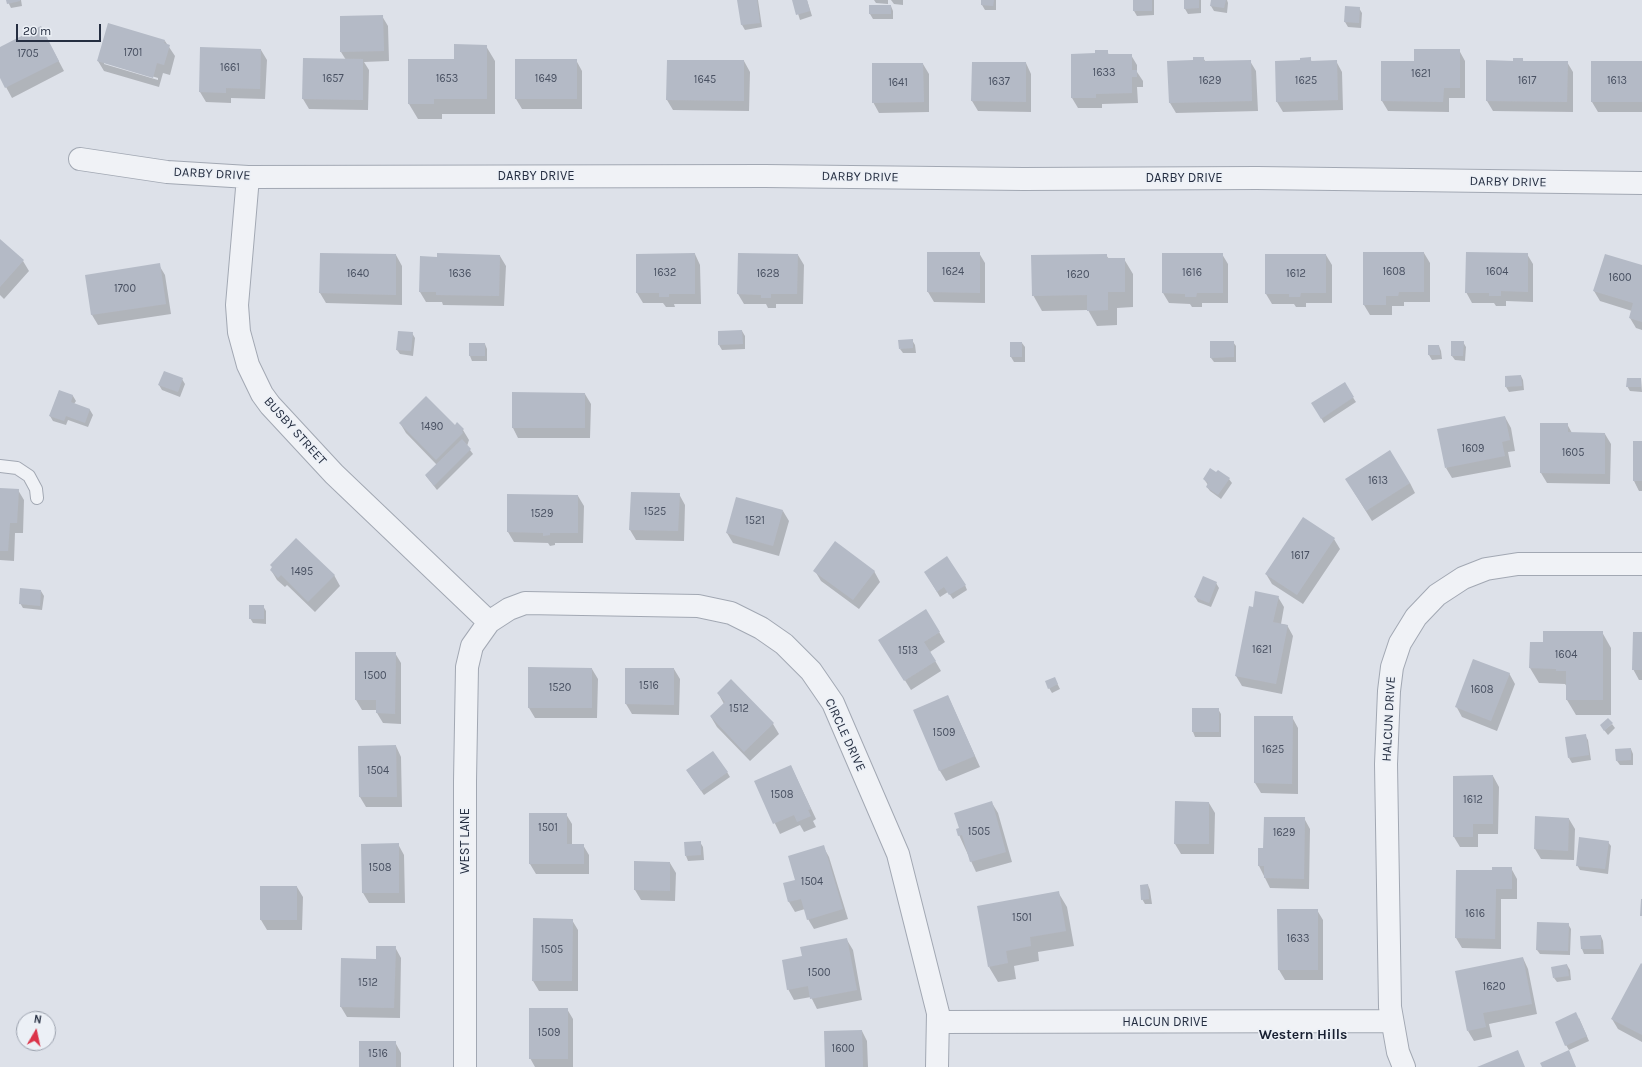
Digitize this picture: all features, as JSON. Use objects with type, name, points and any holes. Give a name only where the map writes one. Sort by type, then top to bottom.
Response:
[{"type":"street","name":"DARBY DRIVE","points":[[80,159],[167,172],[248,177],[765,176],[1023,179],[1257,178],[1642,183]]},
{"type":"street","name":"BUSBY STREET","points":[[248,177],[237,305],[239,332],[248,364],[262,394],[270,405],[334,474],[489,622]]},
{"type":"street","name":"HALCUN DRIVE","points":[[1404,1067],[1398,1052],[1390,1007],[1386,764],[1389,691],[1392,666],[1400,643],[1416,617],[1437,595],[1463,578],[1486,569],[1518,564],[1642,564]]},
{"type":"street","name":"CIRCLE DRIVE","points":[[489,622],[508,609],[526,604],[698,606],[731,614],[761,628],[784,644],[811,671],[833,704],[898,854],[938,1013],[937,1067]]},
{"type":"street","name":"WEST LANE","points":[[465,1067],[465,781],[467,667],[472,646],[489,622]]},
{"type":"street","name":"HALCUN DRIVE","points":[[938,1022],[1392,1021]]},
{"type":"lane","points":[[0,466],[17,468],[29,476],[36,489],[37,498]]},
{"type":"building","points":[[6,0],[20,0],[20,1],[7,4]]},
{"type":"building","points":[[737,0],[757,0],[760,23],[741,25]]},
{"type":"building","points":[[792,0],[807,0],[810,11],[796,15]]},
{"type":"building","points":[[981,0],[994,0],[993,6],[981,5]]},
{"type":"building","points":[[1133,0],[1152,0],[1152,11],[1133,11]]},
{"type":"building","points":[[1184,0],[1199,0],[1199,8],[1184,9]]},
{"type":"building","points":[[1211,0],[1226,0],[1224,8],[1210,6]]},
{"type":"building","points":[[869,5],[891,5],[891,14],[869,14]]},
{"type":"building","points":[[1345,6],[1360,7],[1359,23],[1344,22]]},
{"type":"building","points":[[383,15],[384,51],[340,52],[340,16]]},
{"type":"building","points":[[108,23],[165,40],[164,43],[170,45],[164,65],[157,63],[153,78],[97,61]]},
{"type":"building","points":[[41,26],[59,61],[5,88],[0,78],[0,47]]},
{"type":"building","points":[[454,44],[487,45],[487,99],[434,99],[434,104],[408,104],[408,59],[454,59]]},
{"type":"building","points":[[200,47],[261,49],[260,89],[226,88],[226,93],[199,92]]},
{"type":"building","points":[[1414,49],[1460,49],[1460,88],[1444,88],[1443,102],[1381,101],[1381,61],[1414,61]]},
{"type":"building","points":[[1095,50],[1108,50],[1108,54],[1132,54],[1132,70],[1137,70],[1137,77],[1132,77],[1132,93],[1096,94],[1096,98],[1071,98],[1071,54],[1095,53]]},
{"type":"building","points":[[1193,57],[1204,57],[1204,61],[1251,60],[1252,101],[1169,103],[1167,61],[1193,60]]},
{"type":"building","points":[[1311,57],[1311,61],[1337,60],[1338,100],[1276,102],[1275,61],[1300,60],[1300,58]]},
{"type":"building","points":[[303,58],[363,59],[363,100],[302,99]]},
{"type":"building","points":[[1513,58],[1523,58],[1523,61],[1568,61],[1567,102],[1486,101],[1486,60],[1513,61]]},
{"type":"building","points":[[515,59],[577,59],[577,99],[515,99]]},
{"type":"building","points":[[667,60],[744,60],[744,101],[666,100]]},
{"type":"building","points":[[1591,61],[1642,61],[1642,102],[1591,102]]},
{"type":"building","points":[[972,62],[1026,62],[1026,102],[971,101]]},
{"type":"building","points":[[872,63],[923,63],[924,102],[872,103]]},
{"type":"building","points":[[0,239],[24,260],[0,287]]},
{"type":"building","points":[[927,252],[980,252],[980,293],[927,292]]},
{"type":"building","points":[[1363,252],[1424,252],[1424,292],[1399,292],[1398,296],[1386,296],[1386,305],[1363,305]]},
{"type":"building","points":[[1466,252],[1528,253],[1528,292],[1501,291],[1501,296],[1489,296],[1489,293],[1465,293]]},
{"type":"building","points":[[320,253],[396,254],[396,295],[319,293]]},
{"type":"building","points":[[437,253],[500,255],[499,296],[436,295],[436,292],[419,292],[420,256],[437,257]]},
{"type":"building","points":[[695,253],[695,294],[669,294],[669,297],[659,297],[659,293],[636,293],[636,254]]},
{"type":"building","points":[[738,253],[798,254],[797,294],[771,294],[771,298],[761,298],[761,295],[737,294]]},
{"type":"building","points":[[1162,253],[1223,253],[1223,293],[1197,293],[1196,297],[1185,297],[1185,294],[1162,293]]},
{"type":"building","points":[[1107,254],[1107,258],[1125,258],[1125,292],[1108,292],[1108,310],[1087,311],[1087,295],[1032,296],[1031,255]]},
{"type":"building","points":[[1265,254],[1326,254],[1326,293],[1301,293],[1300,297],[1289,297],[1289,294],[1265,294]]},
{"type":"building","points":[[1605,254],[1642,265],[1642,322],[1629,318],[1633,303],[1593,291]]},
{"type":"building","points":[[160,263],[166,304],[91,315],[85,275]]},
{"type":"building","points":[[742,330],[743,344],[718,345],[718,331]]},
{"type":"building","points":[[398,331],[413,332],[411,351],[396,350]]},
{"type":"building","points":[[913,339],[913,348],[899,349],[898,340]]},
{"type":"building","points":[[1210,341],[1234,341],[1234,357],[1210,358]]},
{"type":"building","points":[[1451,341],[1464,341],[1463,356],[1451,356]]},
{"type":"building","points":[[1010,342],[1022,342],[1022,357],[1010,357]]},
{"type":"building","points":[[469,343],[485,343],[485,356],[469,356]]},
{"type":"building","points":[[1428,345],[1439,345],[1440,355],[1428,355]]},
{"type":"building","points":[[164,371],[183,378],[178,392],[158,385]]},
{"type":"building","points":[[1521,375],[1522,386],[1505,387],[1505,376]]},
{"type":"building","points":[[1627,378],[1641,378],[1641,387],[1626,387]]},
{"type":"building","points":[[1345,382],[1354,397],[1321,419],[1311,403]]},
{"type":"building","points":[[59,390],[73,395],[71,402],[90,409],[85,423],[66,416],[64,421],[49,416]]},
{"type":"building","points":[[512,392],[585,393],[585,428],[512,428]]},
{"type":"building","points":[[426,396],[455,425],[457,422],[464,429],[462,431],[463,433],[436,460],[399,423]]},
{"type":"building","points":[[1505,416],[1510,440],[1502,442],[1505,456],[1445,468],[1437,429]]},
{"type":"building","points":[[1540,423],[1568,423],[1568,432],[1605,433],[1605,474],[1540,473]]},
{"type":"building","points":[[462,439],[471,449],[434,486],[425,475]]},
{"type":"building","points":[[1633,441],[1642,441],[1642,481],[1633,481]]},
{"type":"building","points":[[1390,450],[1410,483],[1366,511],[1345,479]]},
{"type":"building","points":[[1210,468],[1216,472],[1218,470],[1230,478],[1218,495],[1206,487],[1208,483],[1203,479]]},
{"type":"building","points":[[0,488],[19,489],[17,523],[10,523],[8,551],[0,551]]},
{"type":"building","points":[[631,492],[680,493],[678,531],[629,530]]},
{"type":"building","points":[[507,494],[578,495],[578,533],[550,533],[550,535],[543,536],[543,533],[507,532]]},
{"type":"building","points":[[736,497],[783,510],[773,546],[726,533]]},
{"type":"building","points":[[1303,517],[1335,538],[1297,595],[1265,574]]},
{"type":"building","points":[[296,538],[335,575],[308,602],[281,575],[278,578],[270,570],[272,567],[270,565]]},
{"type":"building","points":[[835,541],[875,571],[853,600],[813,571]]},
{"type":"building","points":[[947,556],[966,585],[949,595],[944,587],[937,592],[924,572]]},
{"type":"building","points":[[1203,576],[1217,582],[1209,603],[1194,597]]},
{"type":"building","points":[[20,588],[41,590],[40,606],[19,604]]},
{"type":"building","points":[[1255,591],[1279,596],[1273,622],[1288,625],[1276,684],[1235,676],[1249,606],[1253,607]]},
{"type":"building","points":[[249,605],[264,605],[264,619],[249,619]]},
{"type":"building","points":[[926,609],[940,632],[924,642],[936,661],[904,681],[878,640]]},
{"type":"building","points":[[1543,631],[1603,631],[1603,700],[1566,700],[1566,671],[1529,668],[1530,642],[1543,642]]},
{"type":"building","points":[[1633,632],[1642,632],[1642,670],[1632,670]]},
{"type":"building","points":[[355,652],[396,652],[395,714],[376,713],[376,700],[355,700]]},
{"type":"building","points":[[1473,659],[1510,673],[1491,721],[1455,707]]},
{"type":"building","points":[[528,667],[592,668],[592,708],[528,708]]},
{"type":"building","points":[[625,668],[674,668],[674,705],[625,704]]},
{"type":"building","points":[[1055,677],[1058,684],[1048,689],[1045,681]]},
{"type":"building","points":[[731,679],[774,723],[744,752],[710,716],[725,702],[717,693]]},
{"type":"building","points":[[948,695],[975,756],[939,771],[913,710]]},
{"type":"building","points":[[1192,708],[1219,708],[1219,732],[1192,732]]},
{"type":"building","points":[[1254,716],[1293,716],[1292,784],[1254,783]]},
{"type":"building","points":[[1608,718],[1613,723],[1604,731],[1600,725]]},
{"type":"building","points":[[1586,734],[1589,755],[1568,758],[1565,737]]},
{"type":"building","points":[[396,745],[397,797],[359,797],[358,746]]},
{"type":"building","points":[[1631,748],[1631,760],[1616,761],[1615,749]]},
{"type":"building","points":[[713,751],[728,772],[701,791],[686,770]]},
{"type":"building","points":[[791,765],[811,809],[808,810],[811,816],[797,822],[794,815],[773,824],[754,781]]},
{"type":"building","points":[[1493,775],[1493,824],[1473,824],[1473,837],[1453,837],[1453,776]]},
{"type":"building","points":[[992,801],[1006,852],[970,862],[962,835],[958,836],[956,829],[959,828],[954,813]]},
{"type":"building","points":[[1175,801],[1209,802],[1209,844],[1174,844]]},
{"type":"building","points":[[529,813],[567,813],[567,844],[584,844],[584,864],[529,864]]},
{"type":"building","points":[[1535,816],[1569,818],[1568,851],[1534,849]]},
{"type":"building","points":[[1264,817],[1305,817],[1304,879],[1264,878],[1264,866],[1258,866],[1258,848],[1263,848]]},
{"type":"building","points":[[1579,837],[1609,841],[1605,869],[1576,866]]},
{"type":"building","points":[[701,841],[701,855],[685,856],[684,842]]},
{"type":"building","points":[[399,843],[399,893],[362,893],[361,844]]},
{"type":"building","points":[[824,845],[843,909],[807,920],[801,899],[788,902],[783,883],[795,880],[788,856]]},
{"type":"building","points":[[634,861],[670,862],[670,891],[634,890]]},
{"type":"building","points":[[1492,867],[1512,867],[1512,889],[1496,889],[1495,939],[1455,938],[1456,870],[1492,870]]},
{"type":"building","points":[[1148,884],[1149,899],[1141,900],[1140,885]]},
{"type":"building","points":[[260,886],[297,886],[297,920],[260,920]]},
{"type":"building","points":[[1059,891],[1066,931],[1030,937],[1031,946],[1006,951],[1008,963],[988,967],[977,906]]},
{"type":"building","points":[[1641,899],[1642,916],[1640,916]]},
{"type":"building","points":[[1277,909],[1318,909],[1318,970],[1278,970]]},
{"type":"building","points":[[533,918],[573,919],[572,981],[532,981]]},
{"type":"building","points":[[1537,922],[1569,923],[1568,951],[1536,950]]},
{"type":"building","points":[[1601,935],[1601,949],[1581,949],[1580,936]]},
{"type":"building","points":[[847,938],[857,990],[810,999],[808,986],[787,990],[782,960],[802,956],[800,947]]},
{"type":"building","points":[[376,946],[396,946],[394,1008],[340,1007],[341,958],[376,959]]},
{"type":"building","points":[[1523,957],[1532,1004],[1483,1013],[1486,1027],[1467,1031],[1455,971]]},
{"type":"building","points":[[1641,963],[1642,964],[1642,1035],[1611,1019]]},
{"type":"building","points":[[1567,964],[1569,976],[1553,978],[1551,967]]},
{"type":"building","points":[[529,1008],[568,1008],[568,1059],[529,1059]]},
{"type":"building","points":[[1576,1012],[1587,1036],[1565,1046],[1555,1022]]},
{"type":"building","points":[[862,1030],[863,1067],[825,1067],[824,1031]]},
{"type":"building","points":[[359,1041],[396,1041],[396,1067],[359,1067]]},
{"type":"building","points":[[1518,1050],[1525,1067],[1477,1067]]},
{"type":"building","points":[[1569,1050],[1576,1067],[1542,1067],[1540,1063]]},
{"type":"district","name":"Western Hills","points":[[1303,1035]]}]
